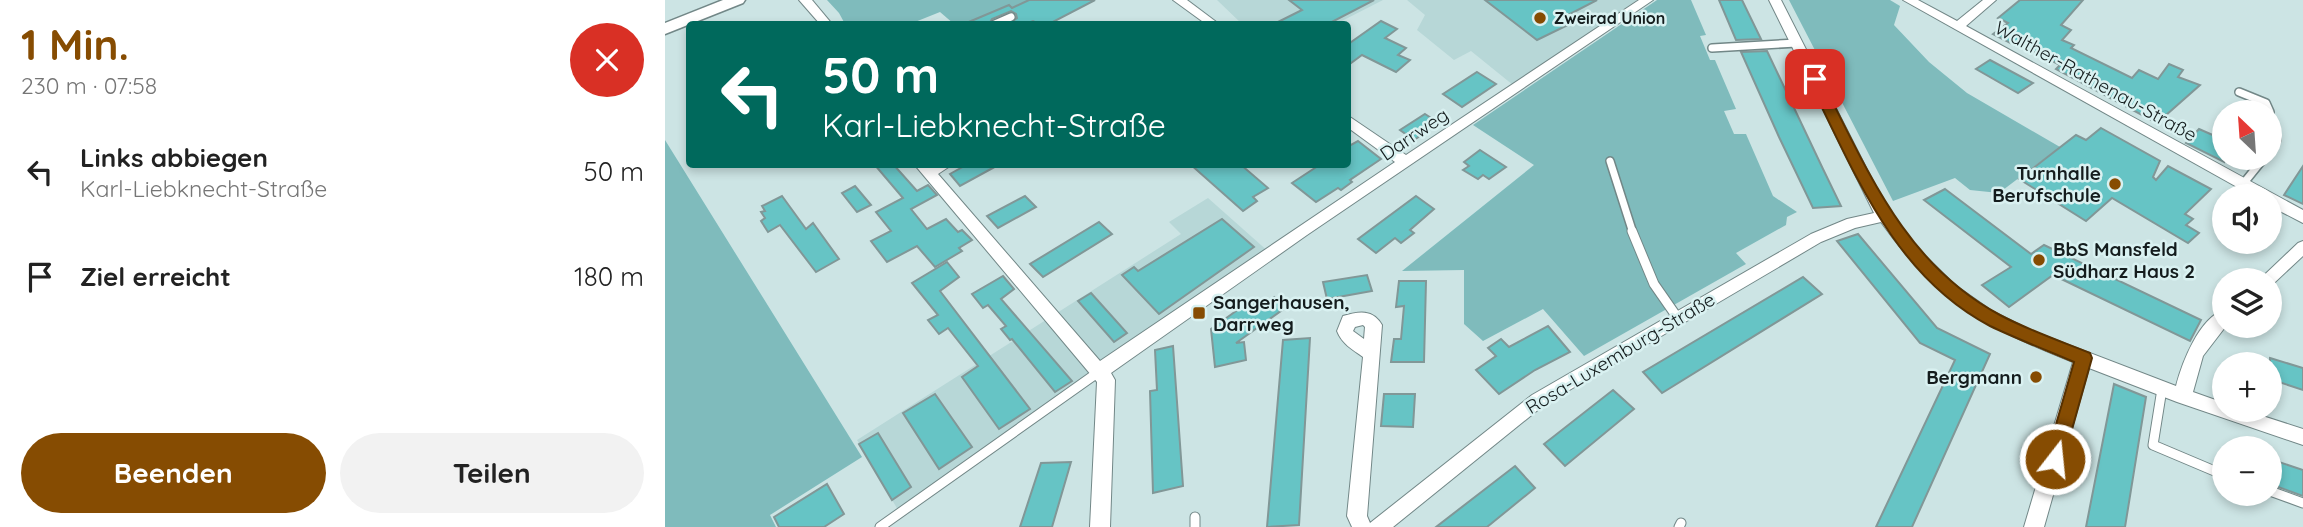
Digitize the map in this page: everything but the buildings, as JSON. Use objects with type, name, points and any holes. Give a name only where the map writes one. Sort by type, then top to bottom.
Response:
[{"type":"main road","points":[[665,29],[737,0]]},
{"type":"street","points":[[806,0],[824,21]]},
{"type":"street","points":[[1178,0],[1209,21]]},
{"type":"street","name":"Darrweg","points":[[1100,371],[1647,0]]},
{"type":"street","points":[[1775,0],[1885,216],[1922,264],[1960,298],[2014,330],[2183,397],[2303,438]]},
{"type":"street","name":"Walther-Rathenau-Straße","points":[[1909,0],[2243,184]]},
{"type":"street","points":[[1958,27],[1990,0]]},
{"type":"street","points":[[1351,123],[1406,162]]},
{"type":"street","points":[[925,169],[1106,380],[1100,527]]},
{"type":"street","points":[[2282,206],[2303,217]]},
{"type":"street","name":"Rosa-Luxemburg-Straße","points":[[1378,527],[1538,400],[1677,317],[1807,250],[1839,228],[1885,216]]},
{"type":"street","points":[[2280,268],[2303,247]]},
{"type":"street","points":[[2183,397],[2185,382],[2198,348],[2212,331]]},
{"type":"street","points":[[1362,527],[1357,516],[1373,355]]},
{"type":"street","points":[[2034,527],[2084,358]]},
{"type":"lane","points":[[1003,21],[1011,18]]},
{"type":"lane","points":[[1712,48],[1797,43]]},
{"type":"lane","points":[[2239,92],[2259,100]]},
{"type":"lane","points":[[1609,161],[1647,266],[1663,300],[1677,317]]},
{"type":"lane","points":[[2243,184],[2254,170]]},
{"type":"lane","points":[[880,527],[1100,371]]},
{"type":"lane","points":[[2162,389],[2153,445],[2212,470]]},
{"type":"lane","points":[[2282,495],[2303,503]]},
{"type":"shaded area","points":[[827,0],[1029,0],[1012,8],[1009,5],[971,21],[950,21],[940,12],[918,21],[843,21]]},
{"type":"shaded area","points":[[1217,0],[1383,0],[1342,21],[1239,21]]},
{"type":"shaded area","points":[[1407,0],[1637,0],[1513,85],[1471,51],[1454,60],[1417,30],[1425,15]]},
{"type":"shaded area","points":[[1657,0],[1691,0],[1706,35],[1700,36],[1710,60],[1715,60],[1736,109],[1724,111],[1734,134],[1746,134],[1773,196],[1797,212],[1787,217],[1786,225],[1736,253],[1746,264],[1584,356],[1543,309],[1483,341],[1464,324],[1464,270],[1402,271],[1534,165],[1473,125]]},
{"type":"shaded area","points":[[1789,0],[1890,0],[1900,6],[1894,25],[1929,62],[1967,93],[2060,147],[1999,193],[1970,190],[1955,178],[1893,201]]},
{"type":"shaded area","points":[[665,140],[862,457],[770,515],[776,527],[665,527]]},
{"type":"shaded area","points":[[1208,198],[1270,253],[898,510],[857,440],[1181,234],[1169,222]]},
{"type":"place","name":"Zweirad Union","points":[[1540,18]]},
{"type":"place","name":"Turnhalle Berufschule","points":[[2115,184]]},
{"type":"place","name":"BbS Mansfeld Südharz Haus 2","points":[[2039,260]]},
{"type":"place","name":"Sangerhausen, Darrweg","points":[[1199,313]]},
{"type":"place","name":"Bergmann","points":[[2036,377]]},
{"type":"route","points":[[1815,79],[1879,208],[1902,241],[1930,272],[1949,290],[1980,312],[2024,335],[2084,358],[2055,459]]}]
